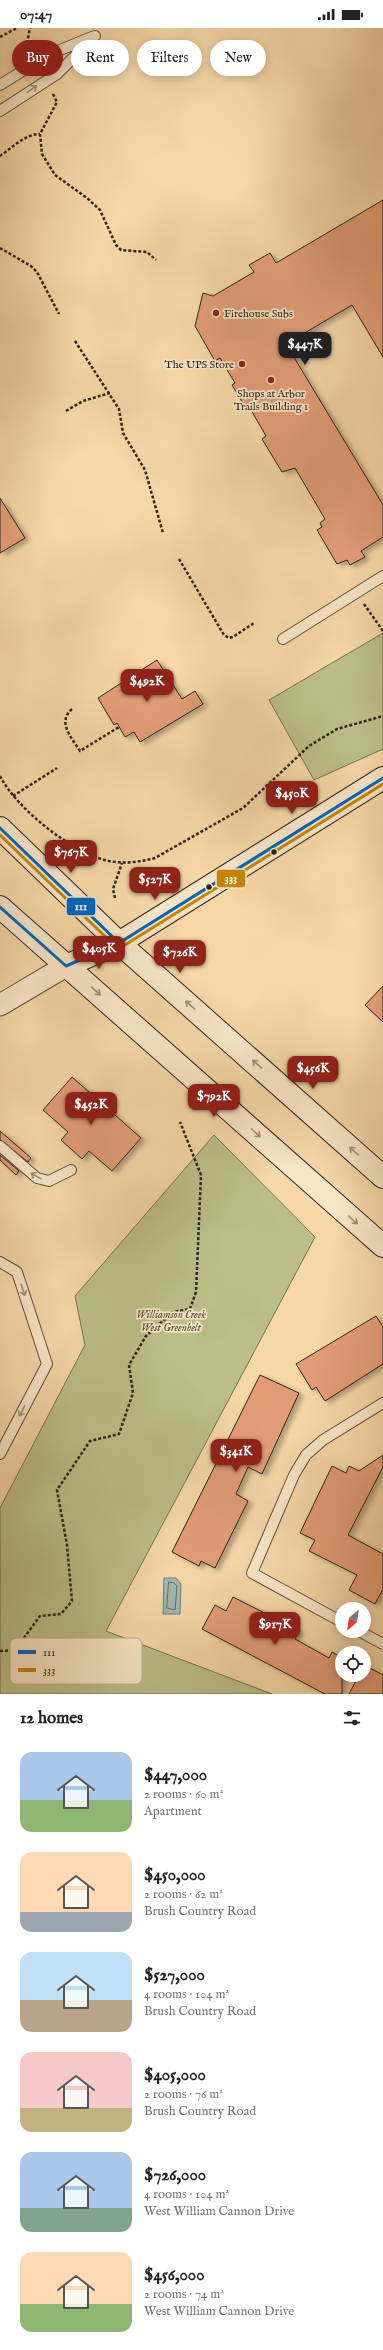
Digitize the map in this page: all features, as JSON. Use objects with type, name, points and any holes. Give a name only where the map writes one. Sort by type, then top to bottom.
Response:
[{"type":"main road","points":[[66,966],[118,943],[383,778]]},
{"type":"main road","points":[[0,828],[118,943],[383,1177]]},
{"type":"main road","points":[[0,907],[383,1246]]},
{"type":"street","points":[[0,1005],[66,966]]},
{"type":"lane","points":[[0,84],[62,48],[95,36],[57,74],[0,111]]},
{"type":"lane","points":[[283,639],[383,576]]},
{"type":"lane","points":[[0,1146],[36,1178],[49,1182],[71,1170]]},
{"type":"lane","points":[[0,1262],[17,1272],[47,1364],[0,1454]]},
{"type":"lane","points":[[335,1618],[252,1573],[294,1475],[306,1455],[323,1440],[383,1403]]},
{"type":"lane","points":[[371,1638],[383,1644]]},
{"type":"path","points":[[0,37],[17,28]]},
{"type":"path","points":[[28,40],[30,28]]},
{"type":"path","points":[[52,92],[57,102],[40,134],[42,154],[55,175],[87,198],[100,210],[116,245],[121,250],[147,252],[156,260]]},
{"type":"path","points":[[0,156],[32,134],[40,134]]},
{"type":"path","points":[[0,248],[31,266],[37,272],[59,314]]},
{"type":"path","points":[[75,341],[83,357],[110,393],[119,409],[123,433],[145,470],[163,533]]},
{"type":"path","points":[[66,411],[83,401],[110,393]]},
{"type":"path","points":[[179,559],[224,635],[232,637],[254,623]]},
{"type":"path","points":[[355,593],[383,631]]},
{"type":"path","points":[[72,709],[65,719],[65,725],[80,751],[119,727]]},
{"type":"path","points":[[0,776],[13,796],[64,839],[93,856],[122,863],[140,862],[162,854],[243,808],[309,746],[337,729],[383,716]]},
{"type":"path","points":[[13,796],[57,768]]},
{"type":"path","points":[[115,898],[113,889],[122,863]]},
{"type":"path","points":[[24,1638],[40,1616],[61,1614],[72,1601],[67,1545],[57,1490],[90,1441],[119,1434],[133,1393],[129,1365],[146,1336],[173,1312],[190,1309],[196,1292],[201,1175],[180,1122]]},
{"type":"path","points":[[0,1651],[10,1650]]},
{"type":"green space","points":[[383,633],[383,749],[314,780],[269,700]]},
{"type":"green space","name":"Williamson Creek West Greenbelt","points":[[214,1135],[315,1237],[106,1631],[124,1638],[10,1638],[10,1684],[142,1684],[142,1645],[272,1694],[0,1694],[0,1508],[85,1345],[75,1296]]},
{"type":"water","points":[[164,1578],[176,1578],[181,1584],[180,1614],[163,1614]]},
{"type":"building","name":"Shops at Arbor Trails Building 1","points":[[383,200],[383,357],[352,305],[286,344],[383,505],[383,537],[361,551],[365,557],[350,565],[347,560],[337,564],[317,530],[322,527],[320,523],[325,519],[295,468],[282,472],[262,439],[266,436],[247,403],[244,405],[232,385],[235,383],[220,358],[215,361],[195,326],[203,293],[213,296],[254,272],[249,265],[270,253],[276,263]]},
{"type":"building","points":[[0,498],[25,538],[0,553]]},
{"type":"building","points":[[157,660],[182,699],[195,691],[203,704],[140,742],[134,732],[125,737],[117,723],[114,725],[98,698]]},
{"type":"building","points":[[383,986],[383,1022],[365,1005]]},
{"type":"building","points":[[72,1077],[141,1138],[112,1171],[89,1151],[82,1159],[61,1140],[68,1132],[43,1110]]},
{"type":"building","points":[[0,1131],[31,1158],[28,1162],[0,1140]]},
{"type":"building","points":[[0,1155],[19,1171],[16,1175],[0,1160]]},
{"type":"building","points":[[376,1316],[383,1327],[383,1364],[325,1401],[316,1387],[312,1390],[296,1364]]},
{"type":"building","points":[[260,1375],[299,1393],[262,1474],[248,1467],[236,1494],[248,1501],[215,1568],[201,1561],[199,1566],[172,1552]]},
{"type":"building","points":[[383,1455],[383,1467],[348,1535],[383,1554],[383,1589],[375,1604],[349,1590],[357,1575],[309,1551],[315,1540],[300,1533],[332,1466],[346,1473],[349,1466],[359,1471]]},
{"type":"building","points":[[233,1597],[300,1631],[295,1639],[329,1658],[332,1652],[335,1654],[335,1682],[342,1682],[342,1694],[325,1694],[202,1629],[215,1605],[226,1611]]},
{"type":"building","points":[[371,1669],[383,1675],[383,1694],[349,1694],[355,1682],[371,1682]]},
{"type":"transit line","name":"111","points":[[0,907],[66,966],[119,943],[383,778]]},
{"type":"transit line","name":"333","points":[[0,835],[116,947],[120,948],[383,784]]},
{"type":"transit line","name":"111","points":[[0,828],[119,943]]},
{"type":"place","name":"Firehouse Subs","points":[[216,313]]},
{"type":"place","name":"The UPS Store","points":[[242,364]]},
{"type":"place","name":"Shops at Arbor Trails Building 1","points":[[271,380]]}]
